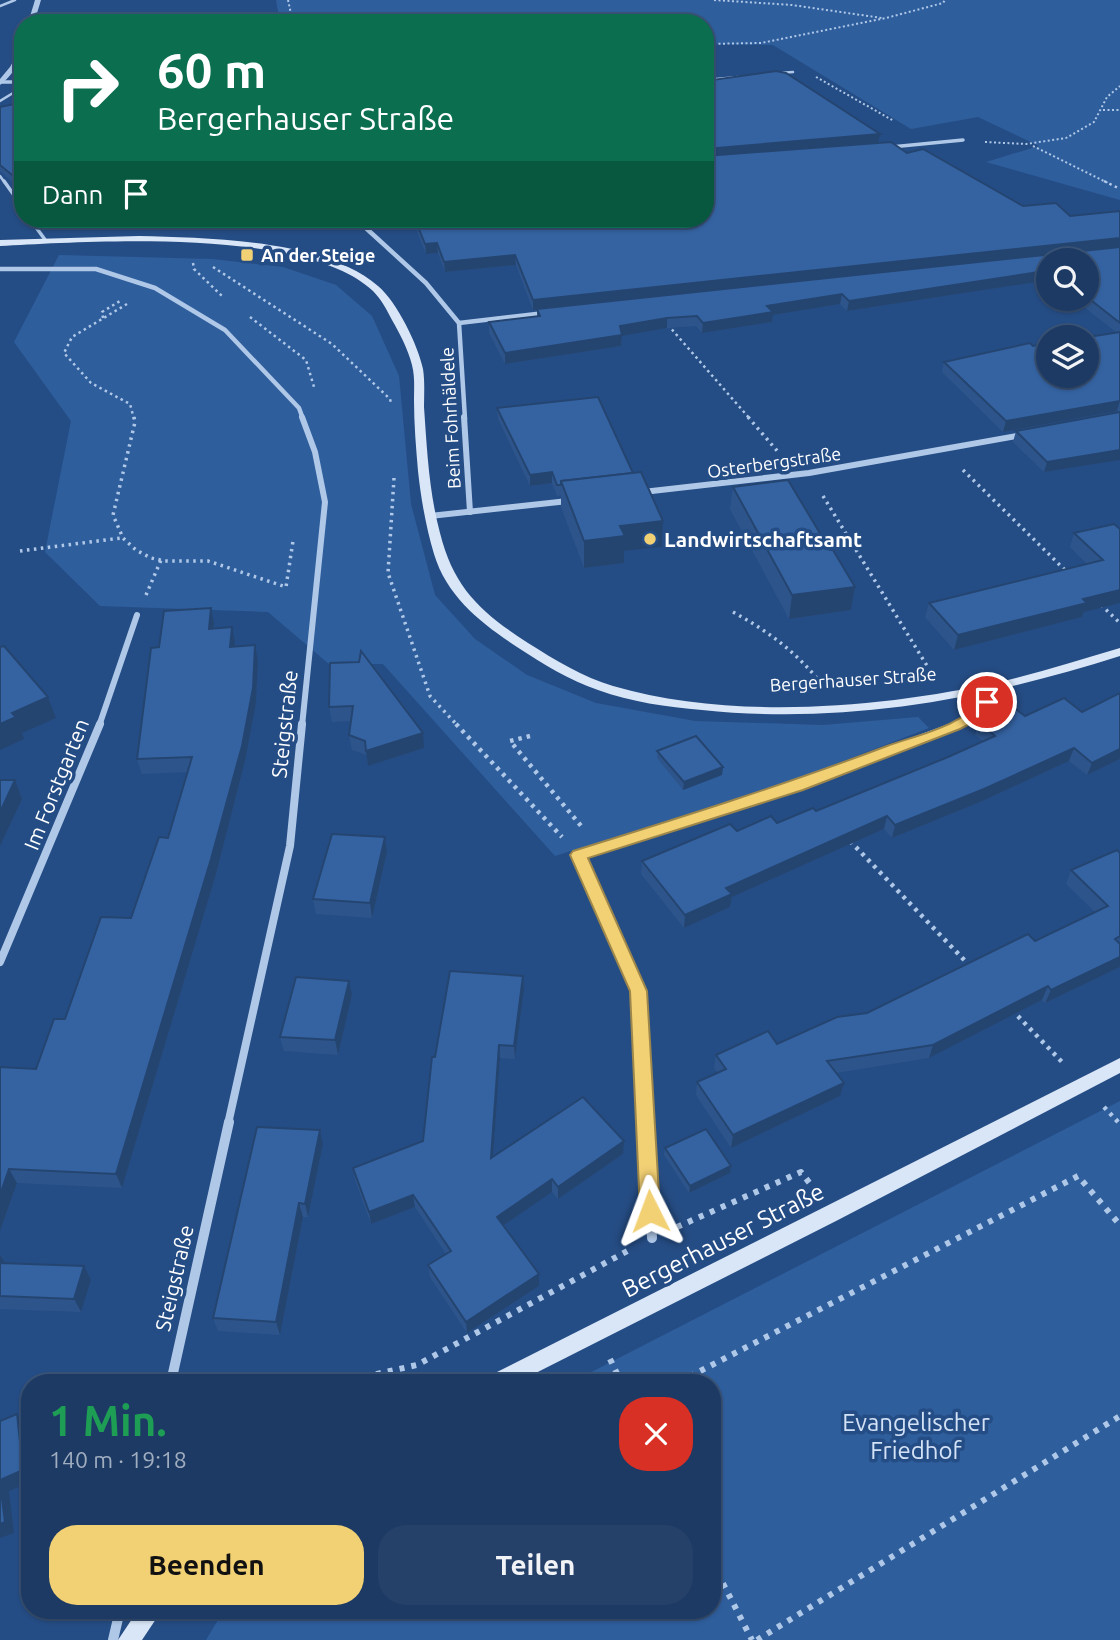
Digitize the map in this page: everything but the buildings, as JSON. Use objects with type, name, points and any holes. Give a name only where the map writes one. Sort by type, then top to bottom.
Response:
[{"type":"main road","name":"Bergerhauser Straße","points":[[0,243],[163,238],[266,247],[329,263],[372,285],[385,299],[402,328],[417,367],[425,486],[430,516],[443,565],[460,594],[495,628],[544,660],[611,689],[675,703],[764,709],[836,707],[946,695],[1038,679],[1120,652]]},
{"type":"main road","name":"Bergerhauser Straße","points":[[514,1374],[1120,1065]]},
{"type":"main road","points":[[129,1640],[144,1619]]},
{"type":"street","points":[[1,83],[14,65]]},
{"type":"street","points":[[887,148],[963,140]]},
{"type":"street","name":"Beim Fohrhäldele","points":[[366,228],[426,283],[459,323],[470,512]]},
{"type":"street","name":"Steigstraße","points":[[0,270],[96,269],[155,288],[225,330],[299,408],[315,453],[325,502],[290,846],[173,1374]]},
{"type":"street","name":"Beim Fohrhäldele","points":[[459,323],[554,313]]},
{"type":"street","name":"Osterbergstraße","points":[[640,492],[798,475],[1025,435]]},
{"type":"street","points":[[430,516],[573,500]]},
{"type":"street","name":"Im Forstgarten","points":[[0,962],[91,750],[137,615]]},
{"type":"street","points":[[579,855],[798,786],[955,726],[980,712],[987,702],[980,690]]},
{"type":"street","name":"Bergerhauser Straße","points":[[579,855],[639,991],[652,1238]]},
{"type":"street","points":[[113,1640],[118,1619]]},
{"type":"lane","points":[[0,6],[15,0]]},
{"type":"lane","points":[[768,74],[793,72]]},
{"type":"lane","points":[[714,78],[743,76]]},
{"type":"lane","points":[[0,176],[14,195]]},
{"type":"lane","points":[[37,228],[46,241]]},
{"type":"path","points":[[714,0],[792,5],[886,18]]},
{"type":"path","points":[[714,44],[761,43],[886,18],[943,3],[945,0]]},
{"type":"path","points":[[806,71],[903,127]]},
{"type":"path","points":[[1033,146],[1092,125],[1106,99],[1120,86]]},
{"type":"path","points":[[1102,110],[1120,110]]},
{"type":"path","points":[[963,140],[1033,146],[1120,189]]},
{"type":"path","points":[[206,263],[332,344],[390,399],[391,412]]},
{"type":"path","points":[[155,288],[72,337],[64,353],[91,383],[130,404],[135,422],[113,515],[114,528],[135,550],[161,560],[199,559],[286,587],[293,538],[321,537]]},
{"type":"path","points":[[666,323],[798,475]]},
{"type":"path","points":[[943,450],[1068,573]]},
{"type":"path","points":[[809,473],[946,695]]},
{"type":"path","points":[[393,474],[388,573],[430,696],[579,855]]},
{"type":"path","points":[[20,551],[121,538]]},
{"type":"path","points":[[137,615],[161,560]]},
{"type":"path","points":[[1096,600],[1120,623]]},
{"type":"path","points":[[733,612],[752,622],[793,653],[818,678],[836,707]]},
{"type":"path","points":[[530,736],[510,741],[583,828]]},
{"type":"path","points":[[846,836],[979,975]]},
{"type":"path","points":[[1008,1005],[1084,1085]]},
{"type":"path","points":[[377,1374],[417,1365],[652,1238],[801,1171]]},
{"type":"path","points":[[694,1374],[1078,1176],[1120,1225]]},
{"type":"path","points":[[721,1579],[754,1640],[1120,1416]]},
{"type":"green space","points":[[276,0],[1120,0],[1120,200],[986,162],[1039,146],[978,117],[911,129],[773,45],[714,44],[714,14],[278,14]]},
{"type":"green space","points":[[59,255],[212,259],[283,267],[336,285],[372,316],[399,376],[411,504],[435,595],[475,639],[527,675],[596,703],[695,721],[823,725],[918,717],[929,728],[794,780],[555,856],[383,664],[329,664],[268,612],[100,606],[45,552],[71,421],[14,342]]},
{"type":"green space","name":"Evangelischer Friedhof","points":[[1120,1101],[1120,1640],[206,1640],[219,1619],[721,1619],[721,1374],[588,1374]]},
{"type":"place","name":"An der Steige","points":[[247,255]]},
{"type":"place","name":"Landwirtschaftsamt","points":[[650,539]]},
{"type":"route","points":[[650,1211],[639,991],[579,855],[798,786],[955,726],[980,712],[987,702]]}]
